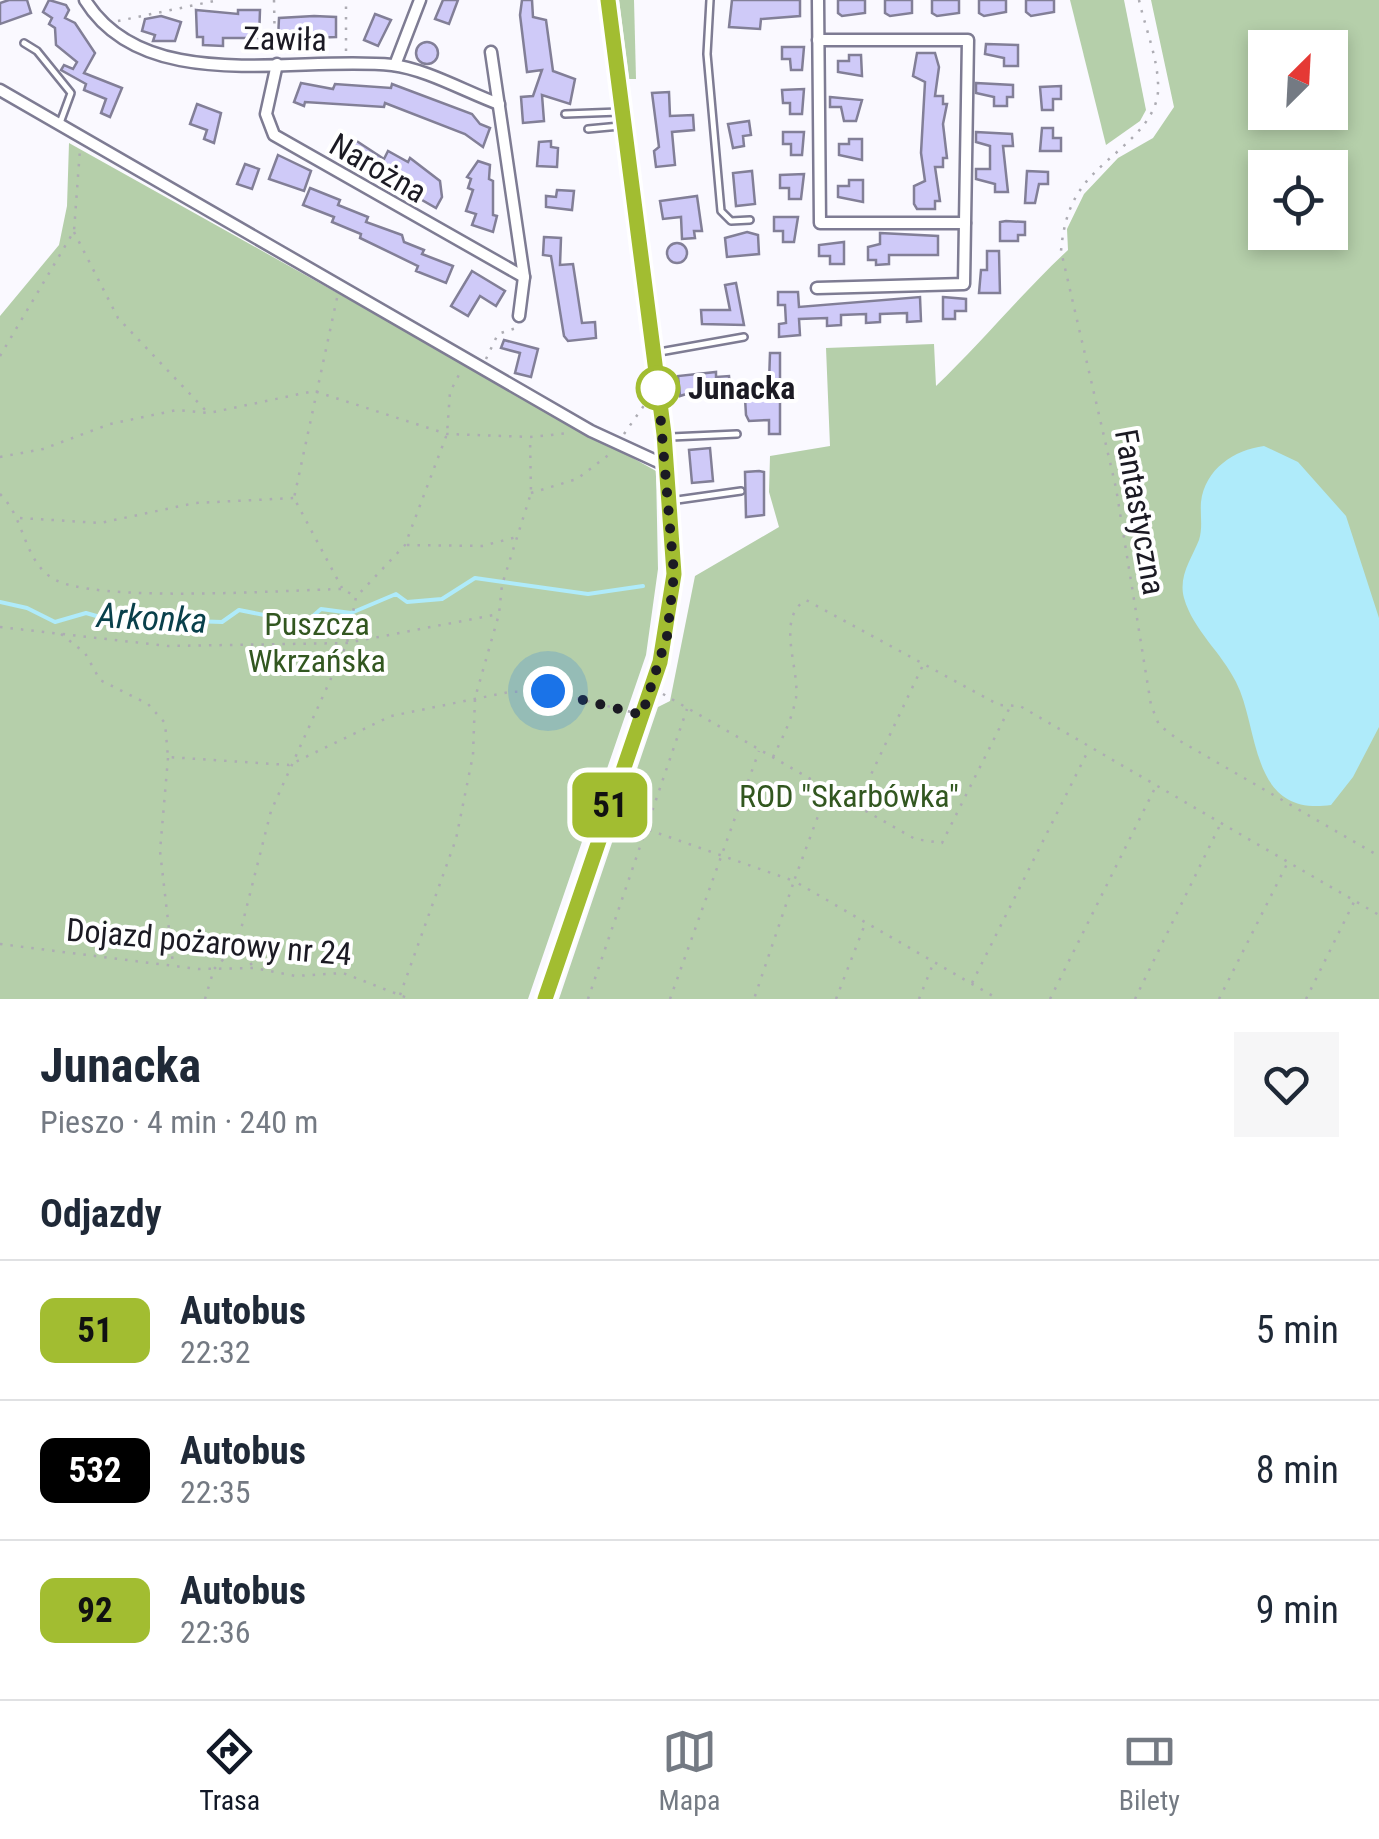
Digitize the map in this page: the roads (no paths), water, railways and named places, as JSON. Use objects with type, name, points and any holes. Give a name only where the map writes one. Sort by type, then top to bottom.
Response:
[{"type":"street","name":"Zawiła","points":[[85,0],[109,29],[138,48],[174,60],[395,66],[499,104]]},
{"type":"street","points":[[395,66],[420,0]]},
{"type":"street","points":[[545,999],[652,687],[670,620],[674,559],[667,466],[608,0]]},
{"type":"street","points":[[818,0],[820,223],[966,223]]},
{"type":"street","points":[[818,40],[968,40],[964,284],[818,288]]},
{"type":"street","points":[[491,52],[524,277],[519,316]]},
{"type":"street","name":"Narożna","points":[[277,64],[266,114],[274,135],[524,277]]},
{"type":"street","points":[[0,90],[591,430],[667,466]]},
{"type":"lane","points":[[710,0],[706,54],[721,211],[727,220],[750,220]]},
{"type":"lane","points":[[24,43],[36,50],[70,93],[59,125]]},
{"type":"lane","points":[[566,114],[622,119]]},
{"type":"lane","points":[[588,129],[622,119]]},
{"type":"lane","points":[[653,353],[744,336]]},
{"type":"lane","points":[[671,437],[737,434]]},
{"type":"lane","points":[[670,500],[741,491]]},
{"type":"water","points":[[1264,446],[1298,462],[1346,516],[1379,618],[1379,727],[1353,777],[1331,805],[1304,805],[1285,797],[1271,784],[1236,682],[1194,621],[1184,598],[1184,575],[1200,535],[1201,502],[1208,480],[1232,457]]},
{"type":"waterway","name":"Arkonka","points":[[0,602],[27,608],[55,622],[86,613],[114,621],[135,611],[161,620],[222,622],[239,610],[305,623],[321,609],[351,613],[396,594],[407,602],[442,599],[475,578],[588,594],[643,586]]},
{"type":"place","name":"Junacka","points":[[658,388]]},
{"type":"park label","name":"Puszcza Wkrzańska","points":[[317,642]]},
{"type":"park label","name":"ROD \"Skarbówka\"","points":[[849,796]]}]
